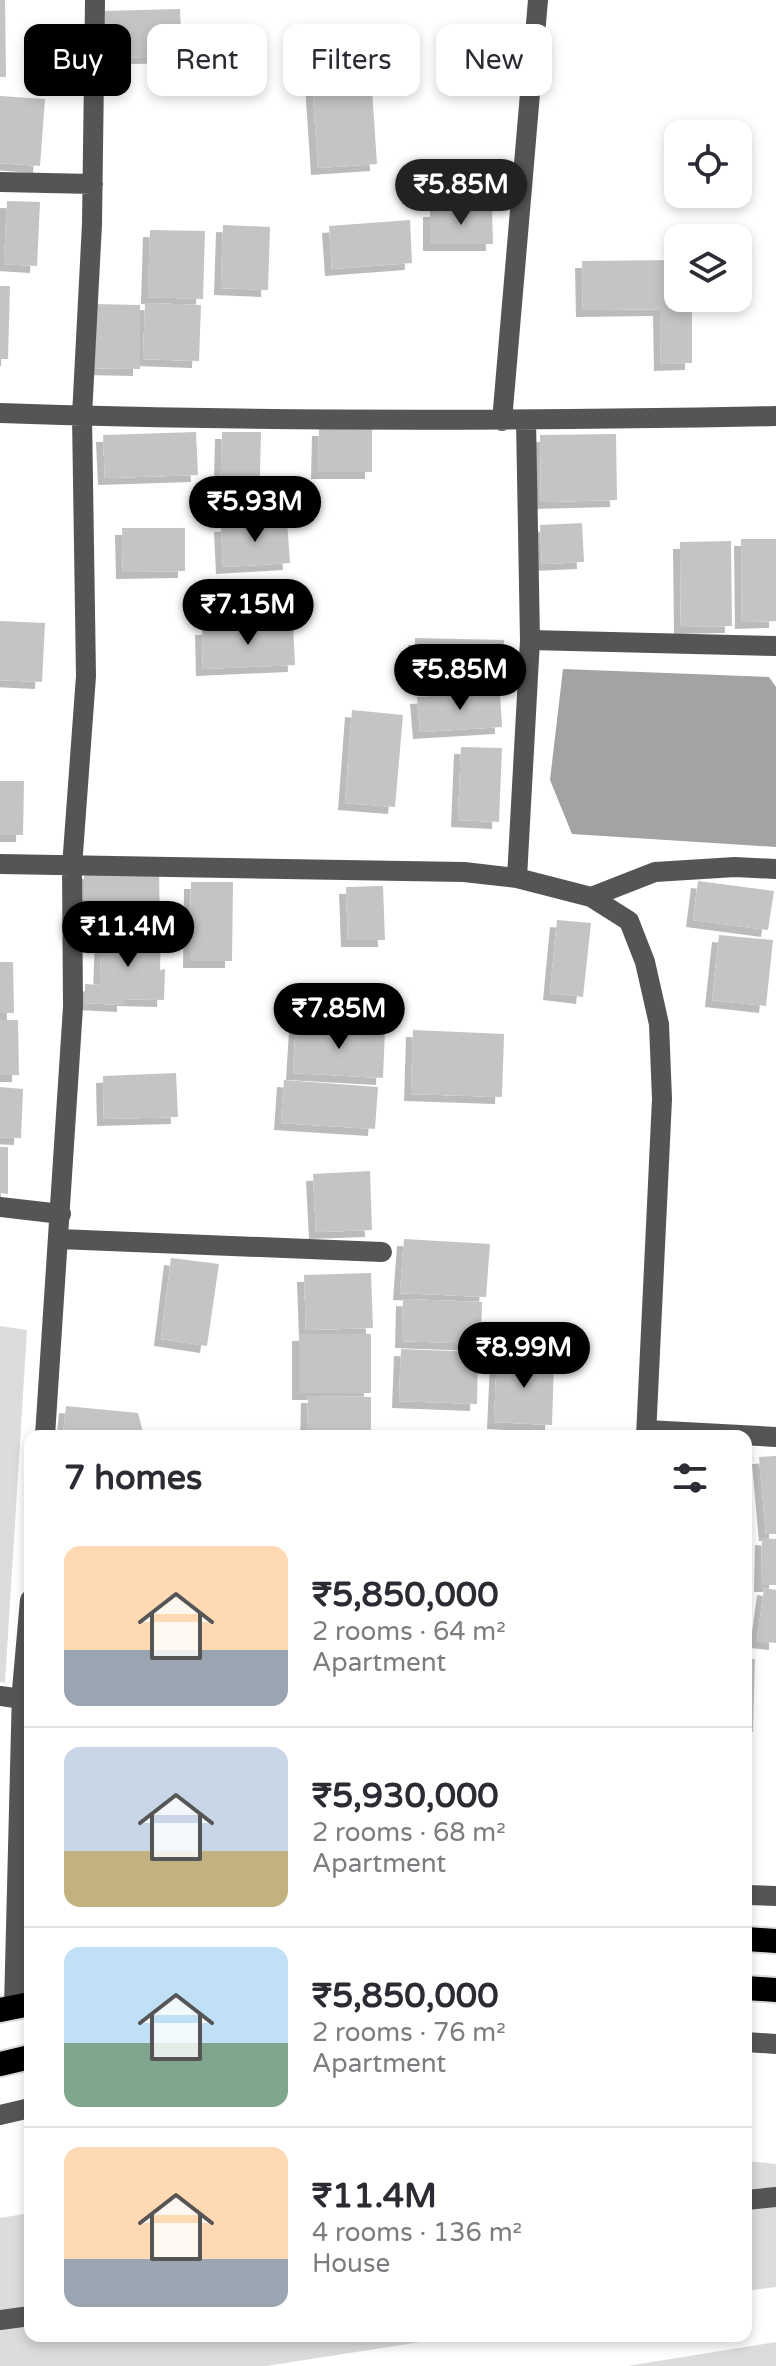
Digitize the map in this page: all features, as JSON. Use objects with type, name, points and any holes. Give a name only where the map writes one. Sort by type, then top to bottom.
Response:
[{"type":"highway","points":[[752,1939],[776,1941]]},
{"type":"highway","points":[[752,1988],[776,1990]]},
{"type":"highway","points":[[0,2064],[24,2058]]},
{"type":"street","points":[[45,1430],[73,1007],[72,867],[86,676],[82,416],[93,184],[95,0]]},
{"type":"street","points":[[502,421],[538,0]]},
{"type":"street","points":[[0,182],[93,184]]},
{"type":"street","points":[[0,413],[502,421],[776,416]]},
{"type":"street","points":[[517,878],[530,640],[526,420]]},
{"type":"street","points":[[530,640],[776,646]]},
{"type":"street","points":[[0,864],[464,872],[517,878],[591,897],[629,921],[645,962],[659,1024],[662,1099],[647,1430]]},
{"type":"street","points":[[591,897],[655,872],[735,867],[776,869]]},
{"type":"street","points":[[0,1207],[61,1214]]},
{"type":"street","points":[[59,1239],[382,1252]]},
{"type":"street","points":[[752,1436],[776,1437]]},
{"type":"street","points":[[15,2007],[24,1674]]},
{"type":"street","points":[[0,1696],[22,1699]]},
{"type":"street","points":[[752,1895],[776,1896]]},
{"type":"street","points":[[752,2042],[776,2044]]},
{"type":"street","points":[[0,2115],[24,2109]]},
{"type":"street","points":[[752,2199],[776,2197]]},
{"type":"street","points":[[0,2320],[24,2317]]},
{"type":"shaded area","points":[[563,669],[769,677],[776,687],[776,847],[572,834],[550,780]]},
{"type":"shaded area","points":[[0,1326],[27,1330],[5,1683],[0,1682]]},
{"type":"shaded area","points":[[752,2162],[776,2164],[776,2287],[752,2290]]},
{"type":"shaded area","points":[[24,2214],[24,2342],[420,2342],[266,2366],[0,2366],[0,2218]]},
{"type":"shaded area","points":[[776,2342],[776,2366],[627,2366]]},
{"type":"building","points":[[0,0],[5,0],[6,77],[0,77]]},
{"type":"building","points":[[180,9],[181,24],[147,24],[147,57],[131,57],[131,24],[102,24],[102,11]]},
{"type":"building","points":[[0,96],[45,99],[40,166],[0,163]]},
{"type":"building","points":[[313,96],[372,96],[377,164],[318,168]]},
{"type":"building","points":[[424,165],[499,167],[498,202],[424,200]]},
{"type":"building","points":[[7,201],[40,202],[37,266],[4,264]]},
{"type":"building","points":[[492,209],[493,244],[430,244],[430,210]]},
{"type":"building","points":[[410,220],[412,263],[332,269],[329,226]]},
{"type":"building","points":[[223,225],[270,227],[268,290],[221,288]]},
{"type":"building","points":[[150,230],[205,231],[203,299],[148,297]]},
{"type":"building","points":[[664,260],[664,312],[692,312],[692,363],[661,364],[660,309],[583,310],[582,261]]},
{"type":"building","points":[[0,286],[10,286],[8,359],[0,359]]},
{"type":"building","points":[[145,303],[201,305],[199,361],[143,359]]},
{"type":"building","points":[[95,304],[140,305],[140,369],[94,368]]},
{"type":"building","points":[[319,429],[372,429],[372,472],[318,472]]},
{"type":"building","points":[[196,432],[198,475],[105,478],[103,435]]},
{"type":"building","points":[[222,432],[261,432],[259,512],[220,511]]},
{"type":"building","points":[[616,434],[617,500],[541,502],[540,435]]},
{"type":"building","points":[[287,521],[290,563],[223,567],[221,525]]},
{"type":"building","points":[[582,523],[584,562],[542,564],[540,525]]},
{"type":"building","points":[[122,528],[185,528],[185,571],[123,572]]},
{"type":"building","points":[[741,539],[776,539],[776,621],[742,622]]},
{"type":"building","points":[[731,541],[732,626],[681,627],[680,542]]},
{"type":"building","points":[[0,621],[45,623],[42,682],[0,680]]},
{"type":"building","points":[[293,625],[295,665],[203,669],[202,628]]},
{"type":"building","points":[[415,638],[504,640],[503,687],[414,685]]},
{"type":"building","points":[[500,692],[502,727],[420,732],[417,697]]},
{"type":"building","points":[[352,710],[403,715],[395,807],[345,803]]},
{"type":"building","points":[[461,747],[502,748],[499,822],[458,820]]},
{"type":"building","points":[[0,781],[24,781],[23,835],[0,835]]},
{"type":"building","points":[[84,872],[159,872],[160,928],[84,928]]},
{"type":"building","points":[[698,881],[774,891],[768,930],[693,920]]},
{"type":"building","points":[[191,882],[233,882],[232,961],[190,961]]},
{"type":"building","points":[[383,886],[385,940],[348,940],[346,887]]},
{"type":"building","points":[[557,920],[591,923],[583,997],[550,993]]},
{"type":"building","points":[[102,930],[161,933],[160,970],[165,969],[164,1000],[124,999],[124,1005],[85,1003],[85,984],[100,985]]},
{"type":"building","points":[[719,935],[773,940],[766,1006],[712,1000]]},
{"type":"building","points":[[0,962],[13,962],[14,1013],[0,1013]]},
{"type":"building","points":[[0,1020],[18,1020],[19,1075],[0,1075]]},
{"type":"building","points":[[296,1024],[385,1030],[383,1078],[293,1073]]},
{"type":"building","points":[[413,1030],[504,1034],[502,1097],[411,1094]]},
{"type":"building","points":[[176,1073],[178,1117],[104,1119],[103,1076]]},
{"type":"building","points":[[284,1080],[378,1087],[375,1129],[281,1123]]},
{"type":"building","points":[[0,1087],[23,1089],[21,1138],[0,1137]]},
{"type":"building","points":[[0,1147],[8,1147],[8,1194],[0,1193]]},
{"type":"building","points":[[370,1171],[372,1230],[316,1232],[313,1174]]},
{"type":"building","points":[[404,1239],[490,1244],[486,1297],[400,1293]]},
{"type":"building","points":[[171,1258],[219,1264],[207,1346],[161,1339]]},
{"type":"building","points":[[371,1273],[373,1328],[306,1330],[304,1275]]},
{"type":"building","points":[[403,1299],[482,1302],[481,1344],[402,1341]]},
{"type":"building","points":[[299,1334],[371,1334],[371,1393],[299,1393]]},
{"type":"building","points":[[401,1349],[478,1352],[477,1404],[399,1401]]},
{"type":"building","points":[[497,1356],[554,1358],[552,1425],[494,1422]]},
{"type":"building","points":[[308,1396],[371,1397],[371,1430],[307,1430]]},
{"type":"building","points":[[66,1406],[138,1413],[142,1430],[64,1430]]},
{"type":"building","points":[[776,1456],[776,1534],[766,1534],[759,1457]]},
{"type":"building","points":[[762,1538],[776,1539],[776,1585],[761,1585]]},
{"type":"building","points":[[764,1588],[776,1590],[776,1643],[757,1641]]},
{"type":"building","points":[[752,1659],[755,1659],[753,1732]]}]
